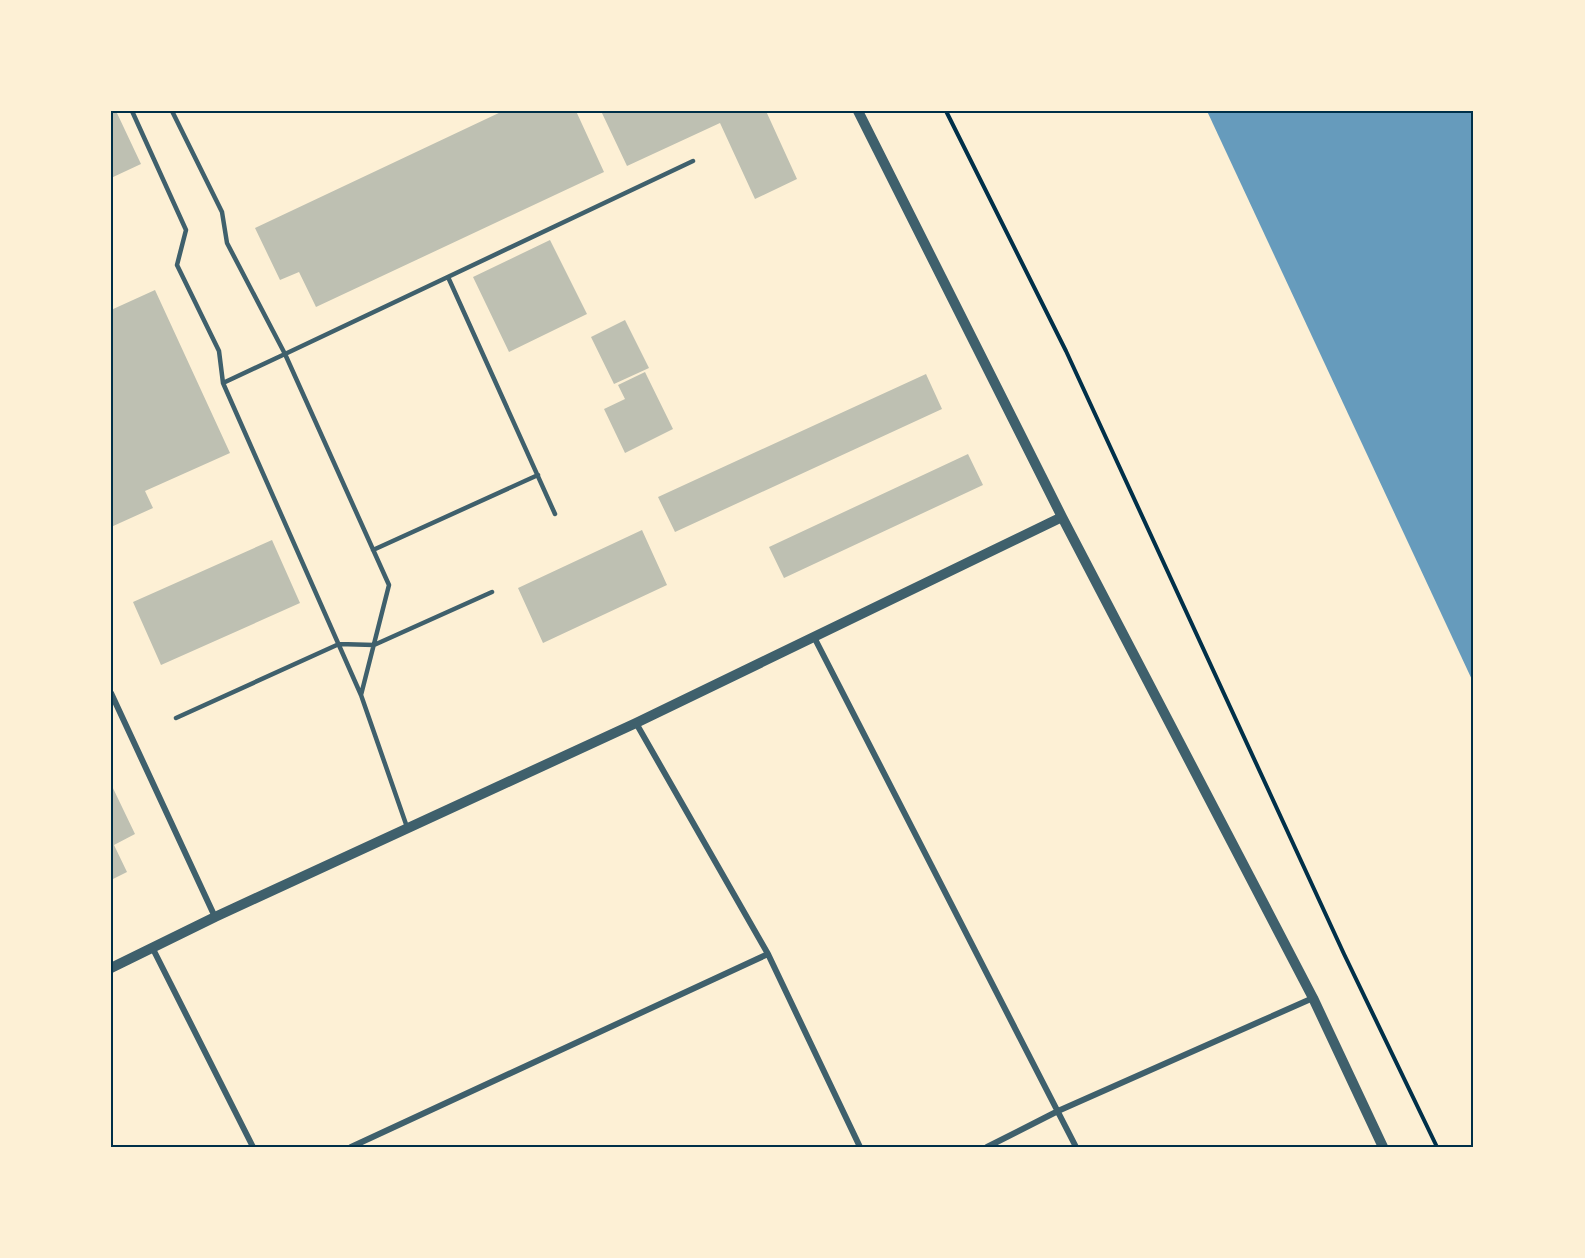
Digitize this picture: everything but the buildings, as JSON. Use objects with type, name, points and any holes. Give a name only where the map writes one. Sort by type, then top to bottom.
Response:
[{"type":"street","points":[[858,111],[1062,517],[1313,998],[1383,1147]]},
{"type":"street","points":[[111,968],[215,917],[636,723],[1062,517]]},
{"type":"street","points":[[814,636],[1076,1147]]},
{"type":"street","points":[[111,693],[215,917]]},
{"type":"street","points":[[636,723],[768,954],[860,1147]]},
{"type":"street","points":[[153,949],[253,1147]]},
{"type":"street","points":[[351,1147],[768,954]]},
{"type":"street","points":[[987,1147],[1058,1111],[1313,998]]},
{"type":"lane","points":[[132,111],[186,230],[177,265],[219,351],[223,383],[361,695],[408,828]]},
{"type":"lane","points":[[172,111],[222,212],[227,243],[285,354],[388,585],[361,695]]},
{"type":"lane","points":[[223,383],[693,161]]},
{"type":"lane","points":[[448,277],[555,514]]},
{"type":"lane","points":[[373,550],[538,475]]},
{"type":"lane","points":[[176,718],[339,644],[374,645],[492,592]]},
{"type":"path","points":[[946,111],[1066,351],[1344,954],[1437,1147]]},
{"type":"water","points":[[1207,111],[1474,111],[1474,684]]}]
